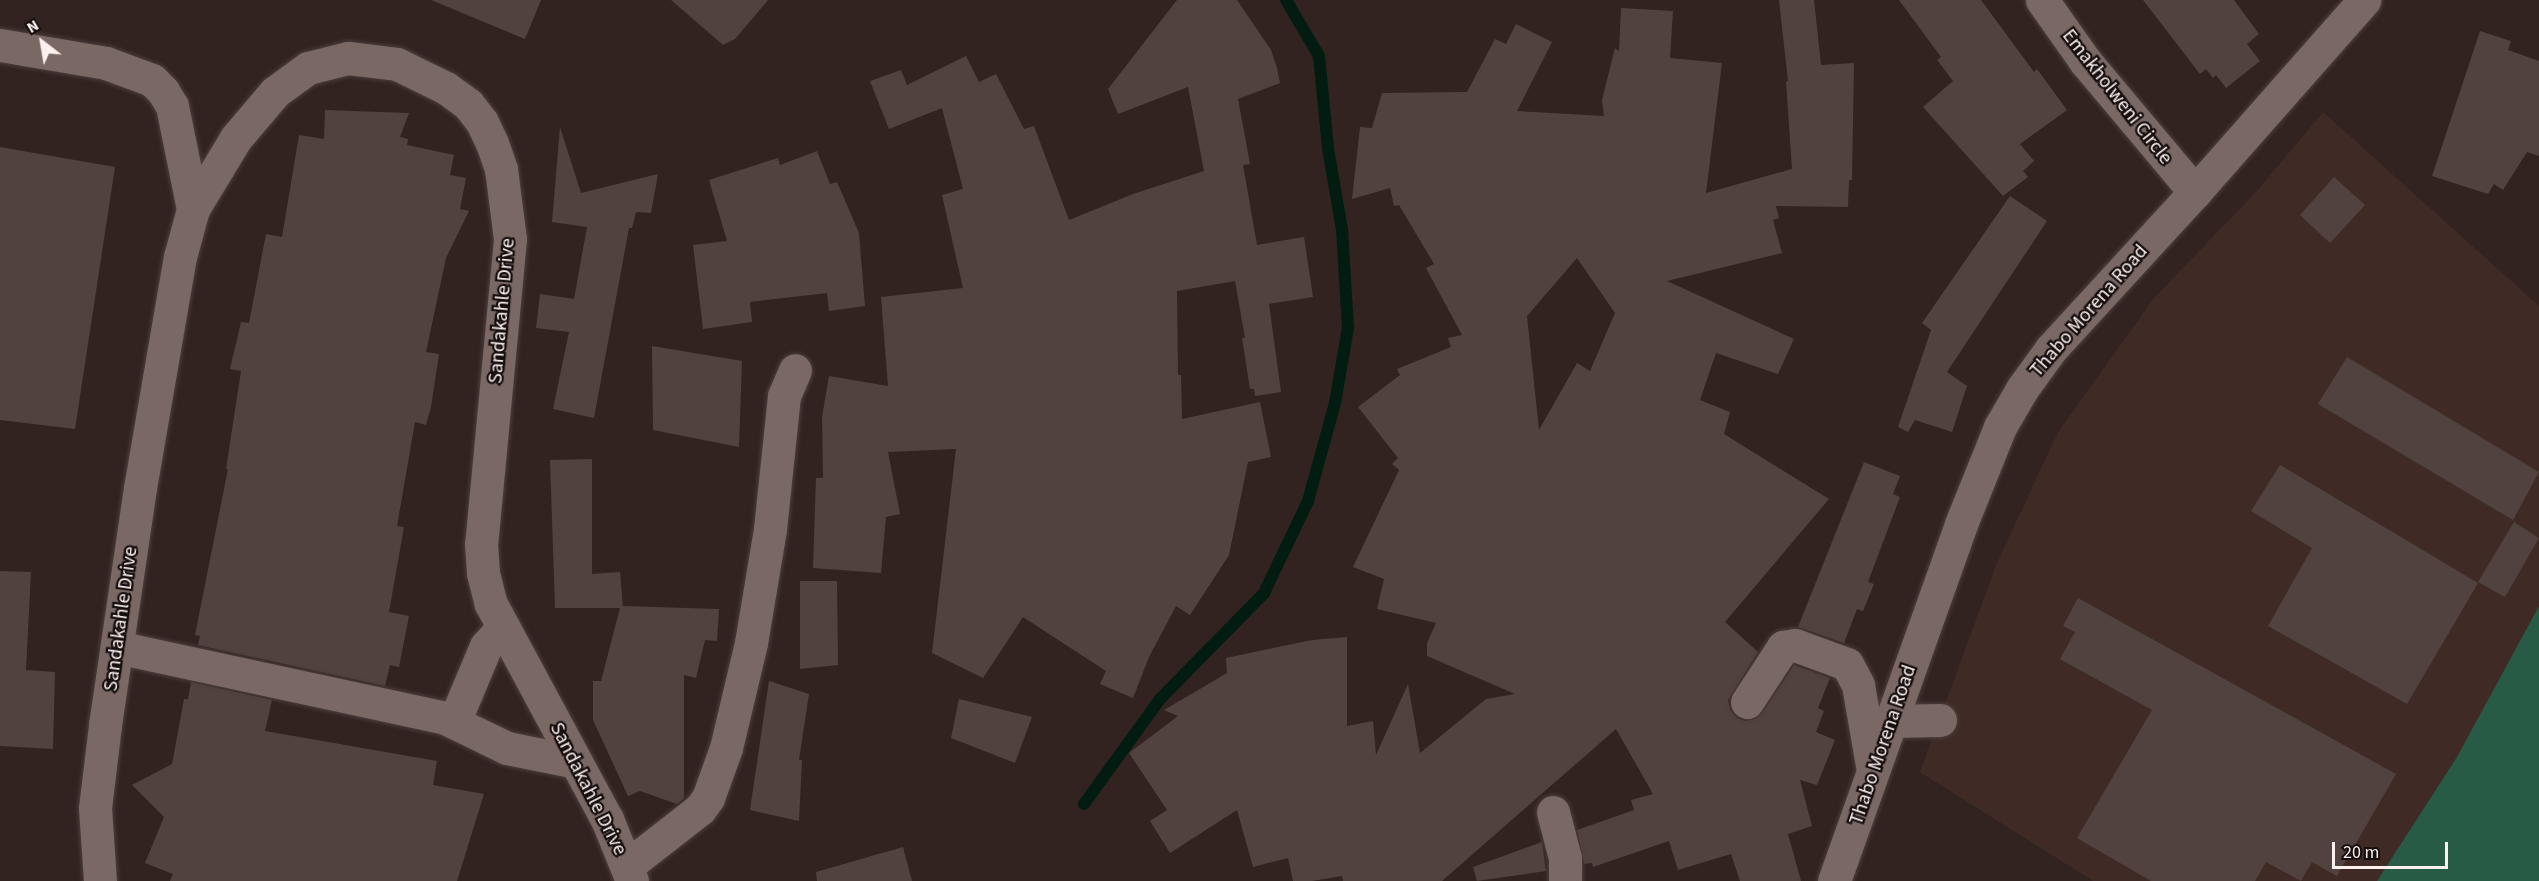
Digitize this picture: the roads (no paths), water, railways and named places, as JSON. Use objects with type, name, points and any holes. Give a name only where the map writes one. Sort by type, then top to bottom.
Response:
[{"type":"street","name":"Emakholweni Circle","points":[[2042,0],[2085,61],[2195,192]]},
{"type":"street","name":"Thabo Morena Road","points":[[1834,881],[1961,524],[2000,427],[2022,389],[2051,349],[2195,192],[2364,0]]},
{"type":"street","points":[[0,45],[106,63],[152,80],[172,106],[193,209]]},
{"type":"street","name":"Sandakahle Drive","points":[[99,881],[95,808],[117,647],[140,488],[180,257],[193,209],[236,138],[275,92],[308,68],[348,58],[397,64],[446,88],[468,104],[482,122],[501,169],[510,239],[481,544],[483,573],[491,604],[607,819],[629,874]]},
{"type":"street","points":[[629,874],[700,809],[708,798],[726,748],[751,643],[770,529],[784,396],[795,370]]},
{"type":"street","points":[[454,722],[486,646],[492,636],[503,627]]},
{"type":"street","points":[[1747,702],[1783,647],[1795,645],[1847,664],[1858,685],[1873,773]]},
{"type":"street","points":[[117,647],[445,718],[507,748],[576,762]]},
{"type":"street","points":[[1891,721],[1940,720]]},
{"type":"street","points":[[1553,812],[1564,858],[1565,881]]},
{"type":"waterway","points":[[1084,804],[1160,699],[1264,593],[1308,501],[1335,403],[1348,328],[1342,230],[1328,148],[1319,56],[1286,0]]}]
